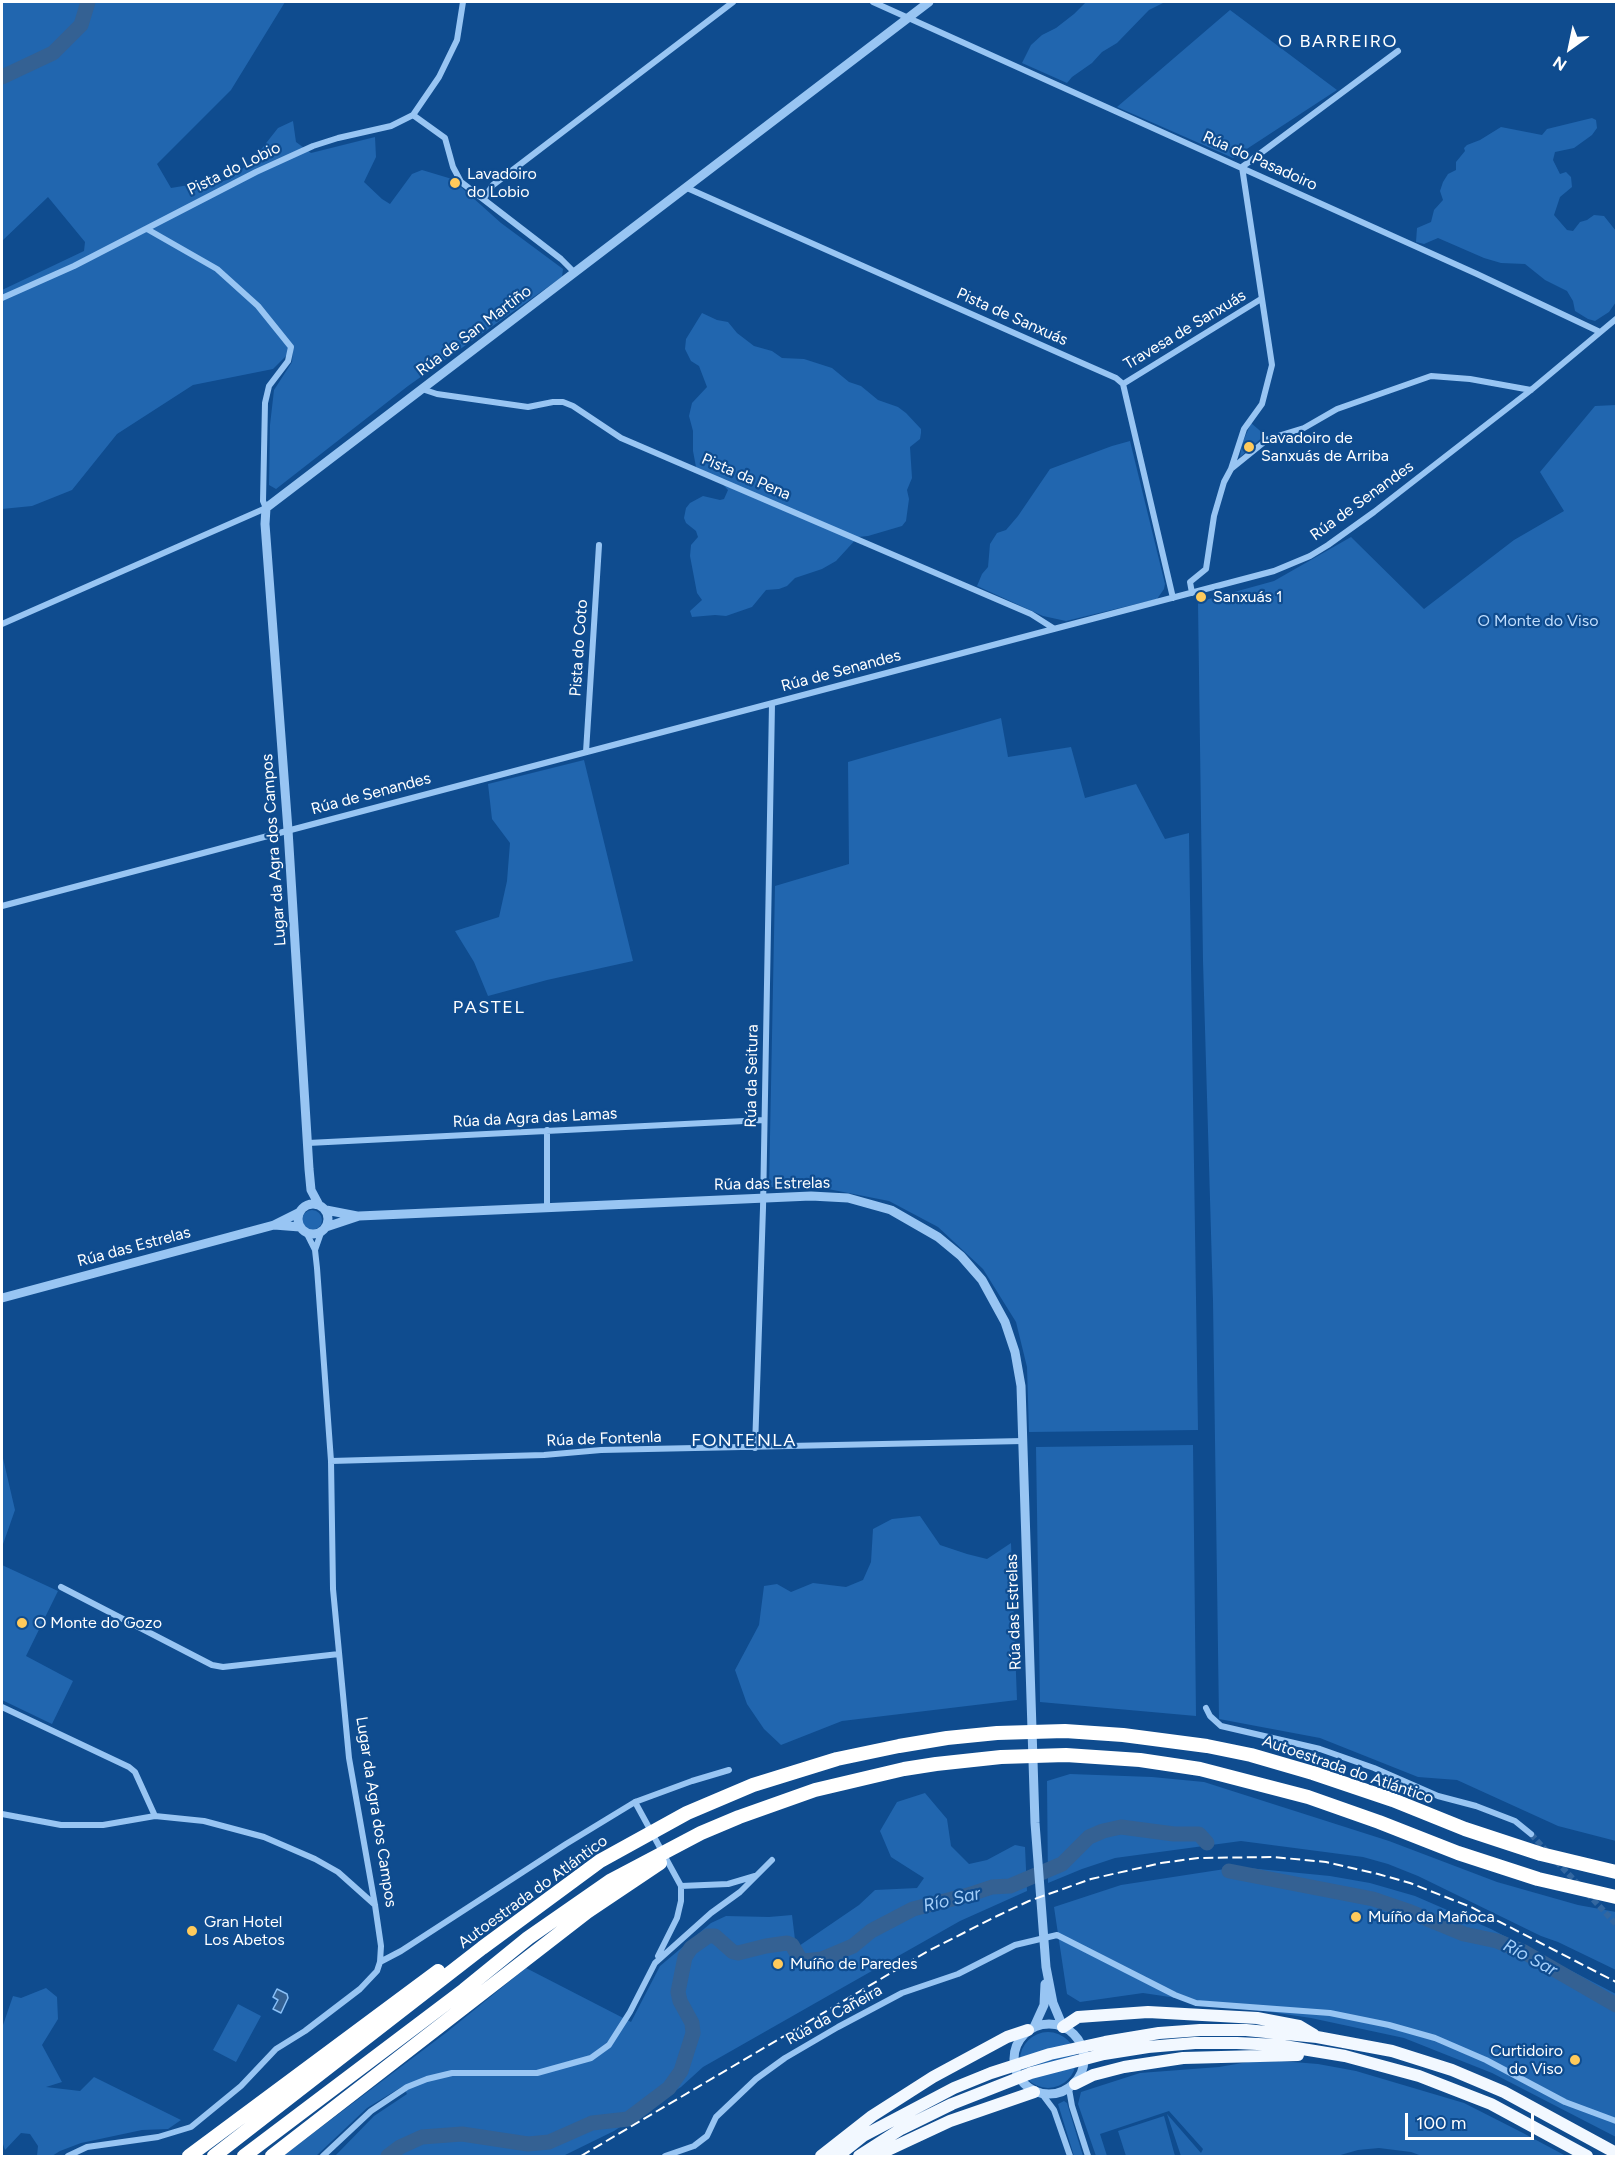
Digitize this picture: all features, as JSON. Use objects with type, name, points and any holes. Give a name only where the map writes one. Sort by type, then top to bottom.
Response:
[{"type":"highway","name":"Autoestrada do Atlántico","points":[[214,2157],[482,1948],[600,1861],[687,1813],[753,1785],[837,1759],[947,1738],[997,1733],[1065,1731],[1134,1736],[1207,1746],[1251,1755],[1313,1773],[1393,1800],[1465,1829],[1541,1854],[1617,1872]]},
{"type":"highway","name":"Autoestrada do Atlántico","points":[[244,2157],[464,1990],[528,1938],[610,1881],[701,1833],[782,1801],[859,1779],[936,1764],[1001,1757],[1066,1755],[1140,1760],[1200,1769],[1286,1791],[1349,1811],[1458,1853],[1526,1875],[1617,1897]]},
{"type":"highway","points":[[272,2157],[587,1912],[659,1864],[690,1847],[701,1833]]},
{"type":"highway","points":[[189,2157],[462,1953],[482,1948]]},
{"type":"highway","points":[[1063,2027],[1078,2017],[1148,2012],[1257,2018],[1299,2026],[1317,2037]]},
{"type":"highway","points":[[836,2151],[872,2116],[933,2077],[1007,2037],[1031,2029]]},
{"type":"highway","points":[[1104,2048],[1160,2033],[1246,2030],[1317,2037],[1392,2051],[1452,2070],[1504,2092],[1617,2153]]},
{"type":"highway","points":[[860,2157],[901,2129],[952,2104],[993,2079],[1050,2054],[1104,2048],[1238,2043],[1278,2045],[1346,2056],[1419,2076],[1491,2104],[1587,2157]]},
{"type":"highway","points":[[1072,2086],[1093,2075],[1124,2067],[1183,2058],[1251,2055],[1346,2056]]},
{"type":"highway","points":[[821,2157],[954,2088],[993,2079]]},
{"type":"highway","points":[[875,2157],[950,2121],[1038,2093]]},
{"type":"street","points":[[463,2],[457,40],[439,77],[413,115],[446,138],[457,176],[472,191],[561,259],[575,273]]},
{"type":"street","points":[[484,198],[493,185],[733,2]]},
{"type":"street","name":"Rúa do Pasadoiro","points":[[873,2],[1242,167],[1599,332]]},
{"type":"street","name":"Rúa de San Martiño","points":[[2,624],[266,508],[929,2]]},
{"type":"street","points":[[1242,167],[1398,51]]},
{"type":"street","name":"Pista do Lobio","points":[[2,298],[74,266],[256,172],[313,146],[391,126],[413,115]]},
{"type":"street","name":"Travesa de Sanxuás","points":[[1192,593],[1190,582],[1206,569],[1214,516],[1224,482],[1231,469],[1244,429],[1262,404],[1272,365],[1242,167]]},
{"type":"street","name":"Pista de Sanxuás","points":[[687,188],[883,273],[1085,364],[1123,384]]},
{"type":"street","points":[[147,229],[218,269],[258,306],[291,347],[288,361],[269,386],[265,404],[263,501],[266,508]]},
{"type":"street","name":"Travesa de Sanxuás","points":[[1123,384],[1261,299]]},
{"type":"street","name":"Rúa de Senandes","points":[[2,906],[1274,571],[1310,556],[1374,512],[1617,319]]},
{"type":"street","name":"Travesa de Sanxuás","points":[[1231,469],[1268,439],[1304,428],[1337,409],[1431,376],[1470,379],[1530,390]]},
{"type":"street","points":[[1123,384],[1173,598]]},
{"type":"street","name":"Pista da Pena","points":[[422,389],[436,394],[528,407],[563,402],[573,406],[621,438],[1031,614],[1053,628]]},
{"type":"street","name":"Lugar da Agra dos Campos","points":[[266,508],[265,524],[288,830],[311,1190],[302,1209]]},
{"type":"street","name":"Pista do Coto","points":[[586,752],[599,545]]},
{"type":"street","name":"Rúa da Seitura","points":[[755,1448],[763,1197],[772,704]]},
{"type":"street","name":"Rúa da Agra das Lamas","points":[[308,1143],[764,1120]]},
{"type":"street","points":[[547,1130],[547,1208]]},
{"type":"street","name":"Lugar da Agra dos Campos","points":[[311,1190],[322,1207]]},
{"type":"street","name":"Rúa das Estrelas","points":[[322,1207],[359,1216],[763,1197],[848,1198],[891,1210],[915,1222],[938,1236],[961,1256],[982,1280],[996,1302],[1009,1332],[1021,1386],[1037,1846],[1046,1966]]},
{"type":"street","points":[[312,1203],[322,1207],[328,1217],[324,1229],[314,1234],[303,1229],[298,1219],[302,1209],[312,1203]]},
{"type":"street","name":"Rúa das Estrelas","points":[[2,1298],[274,1225],[302,1209]]},
{"type":"street","name":"Rúa das Estrelas","points":[[324,1229],[359,1216]]},
{"type":"street","name":"Rúa das Estrelas","points":[[274,1225],[303,1229]]},
{"type":"street","name":"Lugar da Agra dos Campos","points":[[303,1229],[315,1250],[331,1461],[333,1589],[349,1758],[375,1905],[381,1946],[380,1962]]},
{"type":"street","name":"Lugar da Agra dos Campos","points":[[315,1250],[324,1229]]},
{"type":"street","name":"Rúa de Fontenla","points":[[331,1461],[544,1455],[601,1450],[1023,1441]]},
{"type":"street","points":[[61,1587],[212,1665],[223,1667],[339,1654]]},
{"type":"street","points":[[2,1707],[129,1767],[135,1772],[154,1816]]},
{"type":"street","points":[[1206,1708],[1210,1716],[1221,1726],[1320,1749],[1374,1768],[1438,1796],[1476,1806],[1515,1821],[1531,1834]]},
{"type":"street","points":[[68,2157],[87,2147],[158,2138],[191,2127],[241,2086],[276,2049],[305,2031],[360,1989],[376,1971],[380,1962],[401,1951],[558,1849],[637,1804],[692,1781],[729,1770]]},
{"type":"street","points":[[323,2157],[371,2111],[407,2087],[427,2079],[452,2073],[537,2073],[591,2058],[609,2045],[630,2012],[655,1963],[676,1918],[681,1901],[681,1886],[637,1804]]},
{"type":"street","points":[[2,1814],[61,1825],[103,1825],[154,1816],[204,1821],[280,1843],[315,1859],[338,1872],[375,1905]]},
{"type":"street","points":[[655,1963],[711,1913],[741,1892],[771,1860]]},
{"type":"street","points":[[681,1886],[728,1884],[756,1876]]},
{"type":"street","points":[[1043,1933],[1057,1935],[1175,1995],[1196,2003],[1330,2013],[1389,2025],[1435,2038],[1486,2060],[1565,2102],[1617,2121]]},
{"type":"street","name":"Rúa da Cañeira","points":[[665,2157],[694,2146],[707,2136],[716,2117],[728,2105],[768,2069],[785,2058],[902,1993],[958,1974],[1043,1933]]},
{"type":"street","points":[[1046,1966],[1053,2003],[1063,2027]]},
{"type":"street","points":[[1046,1966],[1044,2005],[1031,2029],[1020,2038],[1015,2047],[1014,2068],[1018,2078],[1025,2086],[1038,2093],[1054,2110],[1070,2157]]},
{"type":"street","points":[[1031,2029],[1051,2024],[1063,2027],[1078,2040],[1083,2051],[1084,2062],[1081,2074],[1072,2086],[1060,2093],[1038,2093]]},
{"type":"street","points":[[1072,2086],[1072,2106],[1088,2157]]},
{"type":"green space","points":[[2,2],[285,2],[231,90],[157,164],[171,188],[195,184],[204,187],[230,179],[252,161],[278,128],[293,121],[296,142],[311,153],[375,137],[376,157],[364,182],[382,199],[390,204],[412,174],[422,170],[452,179],[501,223],[563,269],[562,277],[408,386],[276,489],[269,485],[270,425],[274,390],[292,362],[293,349],[273,369],[193,385],[117,434],[72,490],[32,506],[2,509],[2,290],[84,251],[85,242],[48,197],[2,241]]},
{"type":"green space","points":[[1086,2],[1165,2],[1149,10],[1117,43],[1102,52],[1067,83],[1022,63],[1031,45],[1074,14]]},
{"type":"green space","points":[[1230,10],[1337,90],[1233,158],[1117,107]]},
{"type":"green space","points":[[1592,118],[1596,120],[1597,128],[1592,135],[1574,148],[1555,152],[1553,160],[1560,174],[1566,172],[1571,177],[1572,187],[1560,197],[1554,215],[1567,230],[1573,231],[1580,222],[1594,215],[1604,216],[1616,231],[1616,302],[1609,312],[1595,321],[1588,319],[1575,311],[1573,301],[1567,291],[1545,280],[1525,264],[1501,263],[1484,258],[1438,238],[1424,244],[1416,242],[1417,228],[1431,222],[1434,210],[1443,200],[1440,191],[1443,182],[1448,174],[1456,170],[1456,162],[1467,145],[1501,127],[1542,135],[1547,129]]},
{"type":"green space","points":[[702,313],[728,322],[737,333],[754,346],[772,351],[782,358],[804,359],[832,368],[878,400],[898,407],[921,429],[921,433],[920,439],[910,447],[912,478],[907,490],[909,499],[906,521],[902,526],[858,537],[836,561],[822,569],[795,578],[787,586],[766,590],[752,607],[726,616],[692,617],[690,611],[702,600],[697,593],[690,556],[691,545],[698,537],[696,531],[686,523],[684,518],[686,508],[703,496],[724,499],[728,490],[716,477],[696,467],[693,451],[693,431],[689,416],[692,403],[707,387],[699,366],[691,361],[685,349],[686,339]]},
{"type":"green space","name":"O Monte do Viso","points":[[1616,405],[1616,1841],[1558,1826],[1457,1780],[1418,1777],[1320,1738],[1219,1719],[1213,1301],[1203,961],[1198,602],[1274,581],[1351,537],[1424,609],[1514,540],[1564,511],[1540,472],[1595,406]]},
{"type":"green space","points":[[1251,423],[1265,435],[1240,457],[1242,444]]},
{"type":"green space","points":[[1130,441],[1165,584],[1157,599],[1066,621],[1043,616],[977,586],[988,567],[990,544],[997,533],[1006,530],[1018,516],[1050,469]]},
{"type":"green space","points":[[1001,718],[1008,757],[1071,747],[1085,798],[1136,784],[1165,839],[1189,833],[1198,1430],[1029,1432],[1027,1367],[1016,1322],[983,1269],[938,1227],[889,1201],[823,1188],[769,1187],[775,886],[849,864],[848,762]]},
{"type":"green space","points":[[584,760],[633,961],[488,996],[474,962],[455,931],[499,917],[507,881],[510,843],[492,819],[488,784]]},
{"type":"green space","points":[[312,1210],[319,1213],[322,1220],[319,1227],[312,1230],[305,1227],[302,1220],[305,1213]]},
{"type":"green space","points":[[1193,1445],[1196,1716],[1040,1702],[1036,1447]]},
{"type":"green space","points":[[2,1454],[15,1510],[2,1547]]},
{"type":"green space","points":[[920,1516],[940,1545],[967,1554],[987,1559],[1011,1543],[1017,1700],[842,1721],[781,1745],[764,1729],[747,1704],[735,1670],[759,1625],[764,1586],[777,1584],[791,1592],[813,1583],[846,1587],[863,1580],[871,1562],[873,1529],[892,1519]]},
{"type":"green space","name":"O Monte do Gozo","points":[[2,1565],[58,1591],[26,1656],[73,1681],[52,1724],[2,1700]]},
{"type":"green space","points":[[1070,1774],[1152,1777],[1204,1782],[1389,1841],[1497,1882],[1578,1905],[1616,1912],[1616,1970],[1418,1876],[1363,1857],[1241,1841],[1115,1858],[1048,1883],[1047,1781]]},
{"type":"green space","points":[[925,1793],[947,1819],[951,1846],[969,1864],[987,1860],[1015,1845],[1025,1847],[1027,1891],[960,1921],[703,2067],[681,2087],[614,2131],[563,2156],[335,2156],[374,2116],[407,2094],[403,2086],[367,2108],[316,2156],[283,2156],[447,2032],[526,1968],[631,2022],[660,1966],[711,1923],[726,1916],[792,1915],[796,1948],[859,1905],[875,1890],[917,1888],[924,1878],[891,1857],[880,1831],[897,1802]]},
{"type":"green space","points":[[1238,1867],[1330,1876],[1370,1883],[1415,1896],[1491,1929],[1616,1994],[1616,2137],[1492,2073],[1404,2038],[1311,2018],[1143,1993],[1080,2002],[1067,1994],[1054,1907],[1121,1885]]},
{"type":"green space","points":[[46,1988],[57,1997],[58,2019],[42,2045],[62,2082],[46,2087],[80,2091],[94,2077],[181,2120],[168,2129],[142,2130],[81,2143],[52,2156],[37,2156],[38,2146],[30,2134],[21,2133],[5,2150],[2,2141],[2,2028],[13,1996],[21,1998]]},
{"type":"green space","points":[[238,2004],[261,2016],[236,2062],[213,2050]]},
{"type":"green space","points":[[1042,2032],[1054,2032],[1064,2036],[1072,2044],[1076,2060],[1072,2076],[1064,2084],[1054,2088],[1042,2088],[1032,2084],[1024,2076],[1020,2066],[1020,2054],[1024,2044],[1032,2036]]},
{"type":"green space","points":[[1281,2061],[1318,2064],[1356,2071],[1464,2103],[1566,2156],[1422,2156],[1411,2152],[1379,2148],[1358,2150],[1337,2156],[1181,2156],[1167,2114],[1201,2153],[1203,2149],[1169,2111],[1100,2134],[1107,2156],[1096,2156],[1078,2104],[1081,2092],[1140,2073],[1219,2067],[1248,2062]]},
{"type":"green space","points":[[1064,2101],[1067,2103],[1083,2156],[1074,2156],[1058,2104]]},
{"type":"green space","points":[[1164,2116],[1175,2156],[1126,2156],[1118,2131]]},
{"type":"shaded area","points":[[277,1989],[287,1994],[288,1998],[281,2013],[273,2009],[278,2000],[273,1997]]},
{"type":"waterway","points":[[2,77],[53,53],[81,25],[88,2]]},
{"type":"waterway","name":"Río Sar","points":[[388,2156],[400,2147],[422,2137],[462,2134],[528,2144],[549,2142],[592,2123],[628,2119],[669,2088],[681,2071],[693,2033],[692,2023],[680,2001],[678,1992],[685,1957],[691,1948],[708,1936],[715,1936],[733,1952],[738,1953],[787,1943],[792,1945],[800,1959],[804,1961],[822,1959],[853,1946],[871,1931],[913,1909],[992,1887],[1010,1886],[1062,1864],[1089,1837],[1103,1831],[1121,1827],[1174,1834],[1199,1834],[1207,1843]]},
{"type":"waterway","name":"Río Sar","points":[[1229,1871],[1373,1899],[1464,1934],[1497,1941],[1524,1952],[1616,2005]]},
{"type":"tunnel","points":[[1531,1834],[1549,1854]]},
{"type":"tunnel","points":[[1556,1861],[1580,1886]]},
{"type":"tunnel","points":[[1587,1893],[1616,1924]]},
{"type":"railway","points":[[581,2156],[928,1951],[997,1916],[1029,1901],[1091,1879],[1161,1863],[1198,1858],[1273,1857],[1326,1862],[1378,1874],[1410,1883],[1471,1907],[1616,1982]]},
{"type":"place","name":"Lavadoiro do Lobio","points":[[455,183]]},
{"type":"place","name":"Lavadoiro de Sanxuás de Arriba","points":[[1249,447]]},
{"type":"place","name":"Sanxuás 1","points":[[1201,597]]},
{"type":"place","name":"O Monte do Gozo","points":[[22,1623]]},
{"type":"place","name":"Muíño da Mañoca","points":[[1356,1917]]},
{"type":"place","name":"Gran Hotel Los Abetos","points":[[192,1931]]},
{"type":"place","name":"Muíño de Paredes","points":[[778,1964]]},
{"type":"place","name":"Curtidoiro do Viso","points":[[1575,2060]]},
{"type":"district","name":"O BARREIRO","points":[[1338,42]]},
{"type":"district","name":"PASTEL","points":[[489,1008]]},
{"type":"district","name":"FONTENLA","points":[[744,1441]]}]
